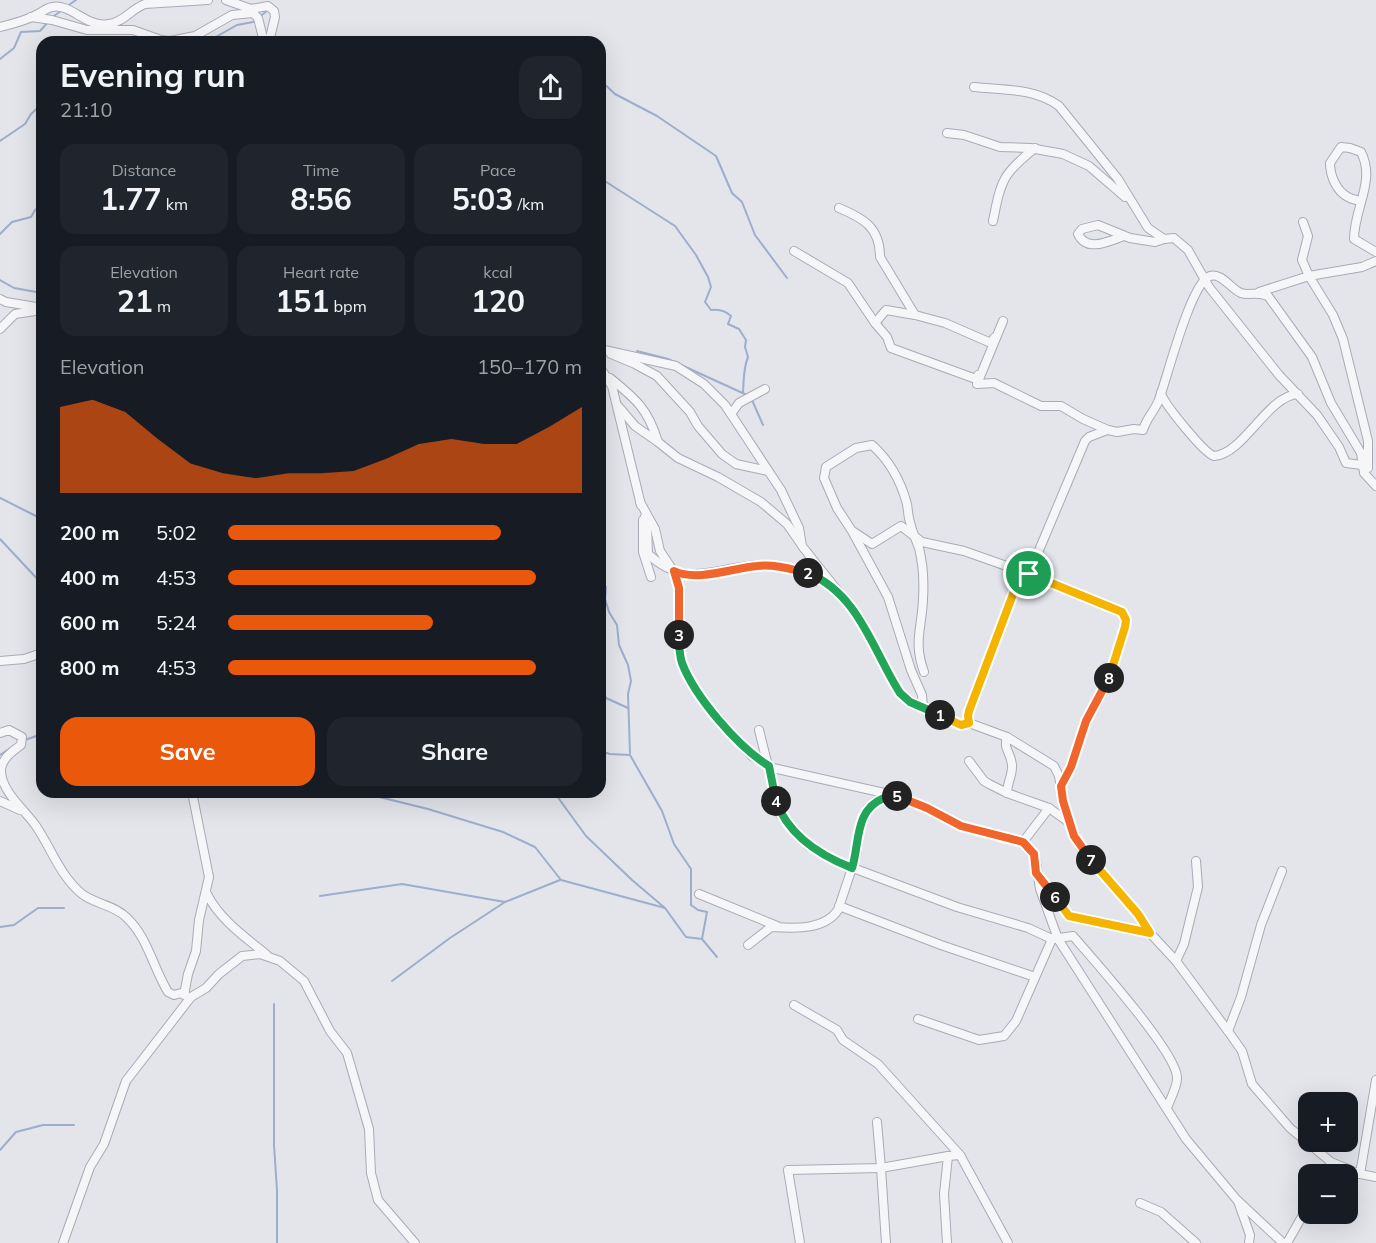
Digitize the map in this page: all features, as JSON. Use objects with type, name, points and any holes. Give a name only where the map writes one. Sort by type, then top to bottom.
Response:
[{"type":"street","points":[[0,27],[58,6],[94,25],[108,25],[116,23],[137,7],[145,4],[208,0]]},
{"type":"street","points":[[226,0],[251,9],[268,6],[274,11],[275,17],[268,36]]},
{"type":"street","points":[[195,36],[232,15],[254,13],[264,36]]},
{"type":"street","points":[[31,17],[52,20],[87,30],[133,30],[150,36]]},
{"type":"street","points":[[974,87],[1038,94],[1049,98],[1059,106],[1118,179],[1151,231],[1164,239]]},
{"type":"street","points":[[947,133],[964,135],[1000,147],[1035,148],[1063,154],[1089,166],[1131,202]]},
{"type":"street","points":[[1361,202],[1341,192],[1331,175],[1330,163],[1341,147],[1361,152],[1369,166],[1368,185],[1361,202],[1354,239],[1376,252]]},
{"type":"street","points":[[993,221],[1005,176],[1012,167],[1035,148]]},
{"type":"street","points":[[839,208],[868,222],[877,237],[880,257],[915,315]]},
{"type":"street","points":[[1303,222],[1308,236],[1302,260],[1333,315],[1343,339],[1368,441],[1366,478],[1376,486]]},
{"type":"street","points":[[1124,236],[1094,245],[1083,240],[1078,234],[1082,229],[1098,225],[1124,236],[1155,242],[1174,238],[1184,246],[1208,277],[1209,287],[1279,375],[1326,428],[1346,462],[1365,466]]},
{"type":"street","points":[[794,251],[848,283],[887,337],[891,348],[976,379],[1003,321],[977,384],[994,383],[1046,407],[1061,406],[1083,419],[1117,432],[1143,430],[1145,420],[1155,408],[1161,393],[1196,291],[1208,277],[1217,276],[1242,294],[1259,292],[1310,276],[1362,267],[1376,261]]},
{"type":"street","points":[[1259,292],[1268,296],[1276,305],[1308,349],[1331,403],[1361,453],[1365,466],[1376,480]]},
{"type":"street","points":[[0,299],[36,308]]},
{"type":"street","points":[[0,328],[15,314],[36,310]]},
{"type":"street","points":[[875,323],[886,310],[945,323],[991,343]]},
{"type":"street","points":[[606,350],[676,366],[704,384],[725,405],[781,489],[799,528],[802,546],[808,560],[822,579],[861,620]]},
{"type":"street","points":[[606,351],[657,376],[685,406],[698,426],[722,454],[736,464],[768,471]]},
{"type":"street","points":[[606,375],[643,407],[653,425],[658,442]]},
{"type":"street","points":[[606,377],[612,386],[618,404],[647,526],[648,554],[679,573],[709,574],[759,566],[777,566],[791,568],[822,579]]},
{"type":"street","points":[[731,414],[739,402],[765,388]]},
{"type":"street","points":[[1161,393],[1164,404],[1205,451],[1214,456],[1224,453],[1240,440],[1283,398],[1298,394]]},
{"type":"street","points":[[618,404],[634,426],[678,458],[710,472],[761,502],[787,524],[861,620],[900,693],[910,702],[961,725],[969,723],[1007,737],[1050,762],[1058,772],[1063,801],[1081,848],[1138,914],[1150,933],[1176,961],[1228,1031],[1242,1052],[1252,1084],[1290,1128],[1331,1162],[1360,1174],[1376,1177]]},
{"type":"street","points":[[969,723],[969,711],[1025,573],[1085,441],[1108,430]]},
{"type":"street","points":[[899,629],[924,672],[919,660],[918,634],[923,609],[923,582],[919,549],[914,537],[908,506],[882,453],[872,445],[856,448],[826,467],[824,478],[837,508],[888,597],[899,629],[922,694],[923,706]]},
{"type":"street","points":[[640,502],[655,529],[660,551],[674,571],[679,588],[681,661],[696,691],[734,738],[752,756],[769,766],[893,795],[914,802],[961,826],[1023,842],[1034,854],[1036,873],[1055,939],[1186,1139],[1237,1200],[1285,1243],[1298,1222]]},
{"type":"street","points":[[643,513],[643,552],[651,577]]},
{"type":"street","points":[[852,531],[872,544],[901,526],[922,542],[964,551],[1122,612],[1126,620],[1108,683],[1086,721],[1071,767],[1061,786]]},
{"type":"street","points":[[0,661],[24,659],[36,655]]},
{"type":"street","points":[[0,656],[24,659]]},
{"type":"street","points":[[0,733],[9,730],[22,737],[21,745],[9,753],[1,769],[2,779],[34,824],[52,856],[83,894],[126,916],[140,934],[168,992],[174,995],[185,992]]},
{"type":"street","points":[[759,730],[769,766],[774,798],[780,814],[809,846],[852,868],[957,907],[1055,939],[1073,936],[1128,1002],[1171,1059],[1178,1078],[1167,1108]]},
{"type":"street","points":[[1007,737],[1005,746],[1011,758],[1012,769],[1007,793]]},
{"type":"street","points":[[969,761],[984,781],[1007,793],[1048,808],[1070,823]]},
{"type":"street","points":[[748,945],[759,938],[766,928],[816,924],[835,915],[858,847],[857,832],[868,808],[875,802],[893,795]]},
{"type":"street","points":[[193,798],[209,877],[207,894],[213,905],[237,931],[270,958]]},
{"type":"street","points":[[0,801],[24,812]]},
{"type":"street","points":[[1023,842],[1048,808]]},
{"type":"street","points":[[1176,961],[1184,944],[1198,887],[1196,861]]},
{"type":"street","points":[[1228,1031],[1241,997],[1261,925],[1282,872]]},
{"type":"street","points":[[1036,873],[1069,916],[1150,933]]},
{"type":"street","points":[[179,1011],[196,951],[199,920],[209,877]]},
{"type":"street","points":[[699,894],[781,928]]},
{"type":"street","points":[[839,906],[941,945],[1035,977]]},
{"type":"street","points":[[918,1019],[979,1040],[1004,1036],[1016,1021],[1055,939]]},
{"type":"street","points":[[63,1243],[86,1178],[104,1144],[126,1081],[191,997],[206,988],[219,974],[242,956],[260,954],[280,961],[304,981],[330,1031],[347,1053],[369,1129],[371,1173],[378,1200],[415,1243]]},
{"type":"street","points":[[794,1005],[837,1030],[843,1040],[878,1064],[960,1155],[1008,1243]]},
{"type":"street","points":[[1360,1174],[1376,1080]]},
{"type":"street","points":[[877,1122],[886,1243]]},
{"type":"street","points":[[800,1243],[788,1170],[881,1168],[948,1155],[960,1155]]},
{"type":"street","points":[[947,1243],[944,1194],[948,1155]]},
{"type":"street","points":[[1237,1200],[1250,1235],[1249,1243]]},
{"type":"street","points":[[1140,1203],[1161,1212],[1196,1243]]},
{"type":"waterway","points":[[66,7],[76,0]]},
{"type":"waterway","points":[[218,36],[237,25],[253,22],[268,10]]},
{"type":"waterway","points":[[51,18],[61,11]]},
{"type":"waterway","points":[[0,59],[14,48],[21,32],[40,31],[48,22]]},
{"type":"waterway","points":[[606,86],[615,94],[657,116],[716,156],[732,193],[742,202],[755,235],[787,278]]},
{"type":"waterway","points":[[0,141],[25,124],[36,109]]},
{"type":"waterway","points":[[606,182],[675,226],[696,255],[711,287],[705,302],[711,310],[722,311],[731,316],[728,324],[739,329],[746,340],[745,347],[748,357],[744,370],[743,392]]},
{"type":"waterway","points":[[0,234],[12,222],[31,217],[36,209]]},
{"type":"waterway","points":[[0,280],[14,288],[36,292]]},
{"type":"waterway","points":[[637,351],[668,359],[747,395]]},
{"type":"waterway","points":[[752,400],[763,425]]},
{"type":"waterway","points":[[0,498],[36,516]]},
{"type":"waterway","points":[[0,539],[36,578]]},
{"type":"waterway","points":[[606,602],[617,625],[619,645],[628,665],[631,681],[628,694],[630,753]]},
{"type":"waterway","points":[[606,698],[628,708]]},
{"type":"waterway","points":[[25,740],[36,736]]},
{"type":"waterway","points":[[0,755],[20,742]]},
{"type":"waterway","points":[[606,753],[630,755],[662,811],[674,844],[691,869],[691,905],[707,912],[702,939]]},
{"type":"waterway","points":[[383,798],[503,832],[535,847],[561,880],[665,908]]},
{"type":"waterway","points":[[558,798],[586,836],[665,908],[686,937],[702,939],[717,957]]},
{"type":"waterway","points":[[320,896],[402,884],[505,902],[560,880]]},
{"type":"waterway","points":[[392,981],[450,938],[505,902]]},
{"type":"waterway","points":[[0,927],[14,925],[38,908],[64,908]]},
{"type":"waterway","points":[[274,1004],[277,1243]]},
{"type":"waterway","points":[[0,1150],[16,1132],[43,1125],[74,1125]]},
{"type":"route","points":[[759,566],[791,568],[822,579],[861,620],[891,679],[900,693],[910,702],[961,725],[969,723],[969,711],[1021,573],[1029,574],[1116,608],[1125,615],[1126,624],[1108,683],[1086,721],[1071,767],[1061,786],[1063,801],[1078,843],[1138,914],[1150,933],[1069,916],[1036,873],[1036,858],[1023,842],[955,824],[927,808],[895,795],[875,802],[868,808],[857,832],[858,847],[852,868],[823,855],[809,846],[780,814],[774,798],[769,766],[752,756],[734,738],[696,691],[681,661],[679,588],[674,571],[709,574],[759,566]]}]
